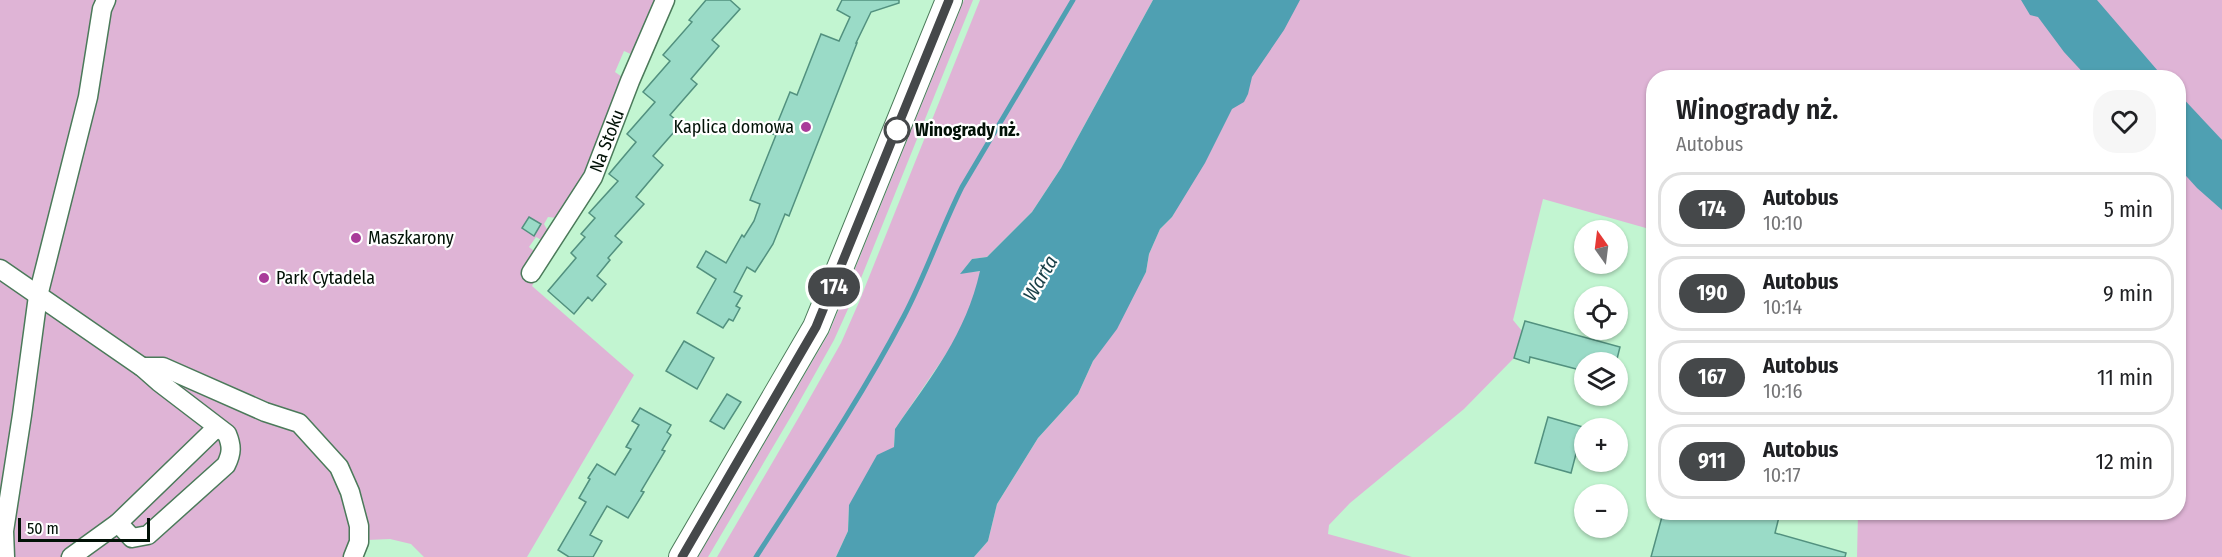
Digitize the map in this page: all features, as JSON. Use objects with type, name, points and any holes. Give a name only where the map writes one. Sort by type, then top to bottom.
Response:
[{"type":"street","points":[[5,557],[4,531],[38,296],[88,97],[102,9],[106,0]]},
{"type":"street","name":"Na Stoku","points":[[531,273],[593,177],[630,81],[665,0]]},
{"type":"street","points":[[682,557],[816,327],[949,0]]},
{"type":"street","points":[[0,269],[142,367],[227,434],[232,454],[226,465],[148,535],[132,538],[117,523]]},
{"type":"street","points":[[142,367],[163,367],[264,412],[299,423],[339,467],[351,492],[359,526],[359,542],[353,557]]},
{"type":"street","points":[[71,557],[117,523],[212,432]]},
{"type":"shaded area","name":"Park Cytadela","points":[[0,0],[660,0],[635,56],[624,51],[615,72],[625,79],[595,159],[557,218],[548,217],[544,224],[549,233],[545,242],[536,237],[529,247],[537,253],[524,274],[534,282],[532,286],[634,375],[527,557],[424,557],[411,544],[390,539],[367,540],[348,557],[0,557]]},
{"type":"shaded area","points":[[964,0],[973,0],[834,340],[708,557],[698,557],[829,333]]},
{"type":"shaded area","points":[[980,0],[1153,0],[1061,168],[1032,212],[987,257],[972,259],[961,273],[981,271],[975,296],[957,338],[895,429],[894,447],[849,505],[848,531],[836,557],[717,557],[841,343]]},
{"type":"shaded area","points":[[1288,0],[2039,0],[2111,70],[1646,70],[1646,228],[1628,223],[1628,220],[1618,220],[1543,199],[1513,320],[1522,331],[1514,358],[1464,409],[1350,503],[1329,525],[1328,534],[1412,557],[974,557],[988,541],[997,504],[1038,438],[1078,394],[1093,361],[1146,272],[1149,254],[1160,229],[1172,217]]},
{"type":"shaded area","points":[[2085,0],[2222,0],[2222,151],[2186,114],[2186,70],[2142,70]]},
{"type":"shaded area","points":[[2186,134],[2222,180],[2222,557],[1857,557],[1858,520],[2186,520]]},
{"type":"water","name":"Warta","points":[[1153,0],[1300,0],[1284,30],[1252,77],[1244,102],[1232,109],[1205,163],[1172,217],[1160,229],[1149,254],[1146,272],[1117,329],[1093,361],[1078,394],[1038,438],[997,504],[988,541],[974,557],[836,557],[848,531],[849,505],[877,455],[894,447],[895,429],[946,354],[966,315],[980,271],[960,274],[972,259],[987,257],[1032,212],[1061,168]]},
{"type":"water","points":[[2021,0],[2097,0],[2157,70],[2081,70],[2038,17],[2030,15]]},
{"type":"water","points":[[2186,102],[2222,140],[2222,210],[2186,176]]},
{"type":"building","points":[[706,0],[730,0],[740,9],[712,40],[719,46],[691,79],[697,84],[670,115],[681,124],[653,156],[663,165],[636,197],[644,204],[615,236],[622,242],[608,258],[610,260],[597,276],[606,284],[592,301],[588,297],[574,314],[548,291],[576,258],[571,253],[585,237],[581,234],[595,218],[589,213],[618,181],[609,174],[636,142],[627,134],[655,102],[643,92],[670,61],[663,55],[692,22],[689,20]]},
{"type":"building","points":[[842,0],[899,0],[899,3],[871,12],[856,43],[789,216],[785,214],[773,244],[755,272],[747,267],[734,292],[742,296],[736,306],[740,308],[733,321],[729,319],[723,328],[697,313],[716,279],[697,267],[706,251],[726,263],[742,235],[744,237],[754,221],[760,204],[750,200],[776,135],[773,134],[790,92],[797,95],[821,34],[839,41],[850,17],[837,10]]},
{"type":"building","points":[[529,217],[541,224],[534,236],[522,228]]},
{"type":"building","points":[[1525,321],[1574,334],[1574,340],[1594,340],[1620,347],[1619,352],[1574,352],[1574,368],[1530,357],[1529,363],[1514,358]]},
{"type":"building","points":[[684,341],[714,358],[697,389],[666,371]]},
{"type":"building","points":[[727,394],[741,402],[724,429],[710,421]]},
{"type":"building","points":[[640,408],[671,425],[667,432],[671,435],[662,450],[665,451],[628,518],[607,506],[590,535],[602,541],[593,557],[569,557],[558,550],[586,502],[579,498],[590,479],[588,478],[597,464],[615,475],[631,449],[626,447],[639,425],[632,421]]},
{"type":"building","points":[[1548,417],[1574,424],[1574,462],[1571,473],[1535,463]]},
{"type":"building","points":[[1661,520],[1778,520],[1775,533],[1846,553],[1845,557],[1651,557]]},
{"type":"waterway","points":[[756,557],[833,438],[887,347],[912,300],[962,187],[1073,0]]},
{"type":"bus line","name":"174","points":[[682,557],[816,327],[949,0]]},
{"type":"place","name":"Kaplica domowa","points":[[806,127]]},
{"type":"place","name":"Winogrady nż.","points":[[897,130]]},
{"type":"place","name":"Maszkarony","points":[[356,238]]},
{"type":"place","name":"Park Cytadela","points":[[264,278]]}]
